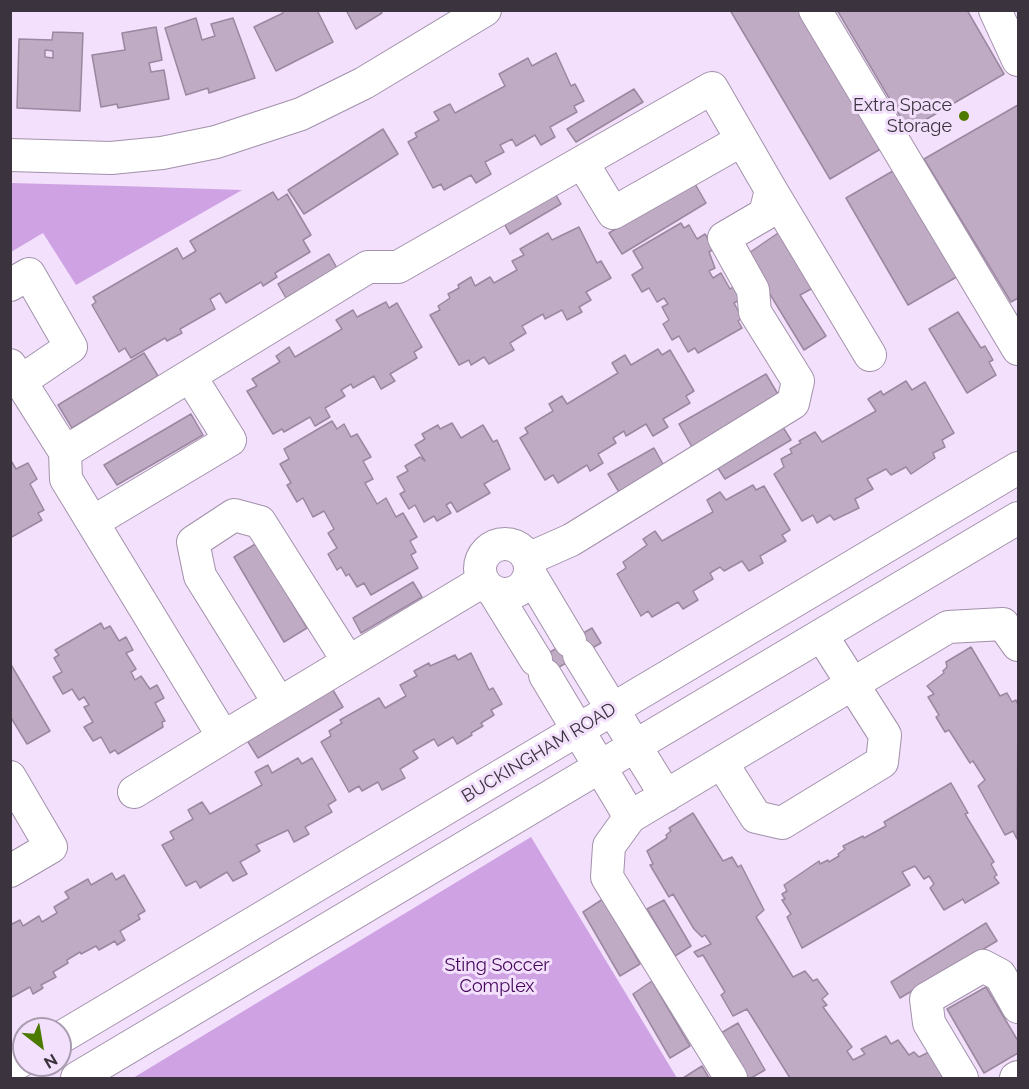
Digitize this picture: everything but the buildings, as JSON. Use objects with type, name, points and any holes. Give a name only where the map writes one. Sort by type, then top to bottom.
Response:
[{"type":"street","points":[[10,155],[111,159],[216,142],[301,114],[364,83],[485,10]]},
{"type":"street","points":[[815,10],[1015,336]]},
{"type":"street","points":[[995,10],[1018,60]]},
{"type":"street","points":[[65,452],[368,267],[398,267],[712,88],[870,355]]},
{"type":"street","points":[[582,162],[613,213],[742,140]]},
{"type":"street","points":[[489,587],[502,594],[519,590],[525,585],[529,566],[793,403],[798,381],[756,312],[753,290],[724,238],[765,214],[771,190]]},
{"type":"street","points":[[10,285],[29,274],[71,347],[16,373],[65,452],[66,479],[216,725],[227,735]]},
{"type":"street","points":[[93,522],[230,440],[189,376]]},
{"type":"street","name":"BUCKINGHAM ROAD","points":[[72,1031],[1018,468]]},
{"type":"street","points":[[279,703],[200,576],[193,542],[234,515],[260,522],[348,661]]},
{"type":"street","points":[[76,1078],[601,769],[1018,518]]},
{"type":"street","points":[[630,817],[489,587],[480,565],[483,558],[496,546],[515,546],[529,566],[575,648],[666,796]]},
{"type":"street","points":[[134,792],[348,661],[489,587]]},
{"type":"street","points":[[731,1078],[607,877],[609,846],[630,817],[948,627],[1003,624],[1018,645]]},
{"type":"street","points":[[722,763],[756,817],[782,823],[882,762],[885,735],[822,636]]},
{"type":"street","points":[[10,777],[51,847],[10,871]]},
{"type":"street","points":[[962,1078],[929,1023],[926,999],[983,966],[1000,975],[1018,1007]]},
{"type":"green space","points":[[11,183],[242,190],[76,285],[43,233],[11,252]]},
{"type":"green space","name":"Sting Soccer Complex","points":[[531,837],[677,1078],[133,1078]]},
{"type":"place","name":"Extra Space Storage","points":[[964,116]]}]
